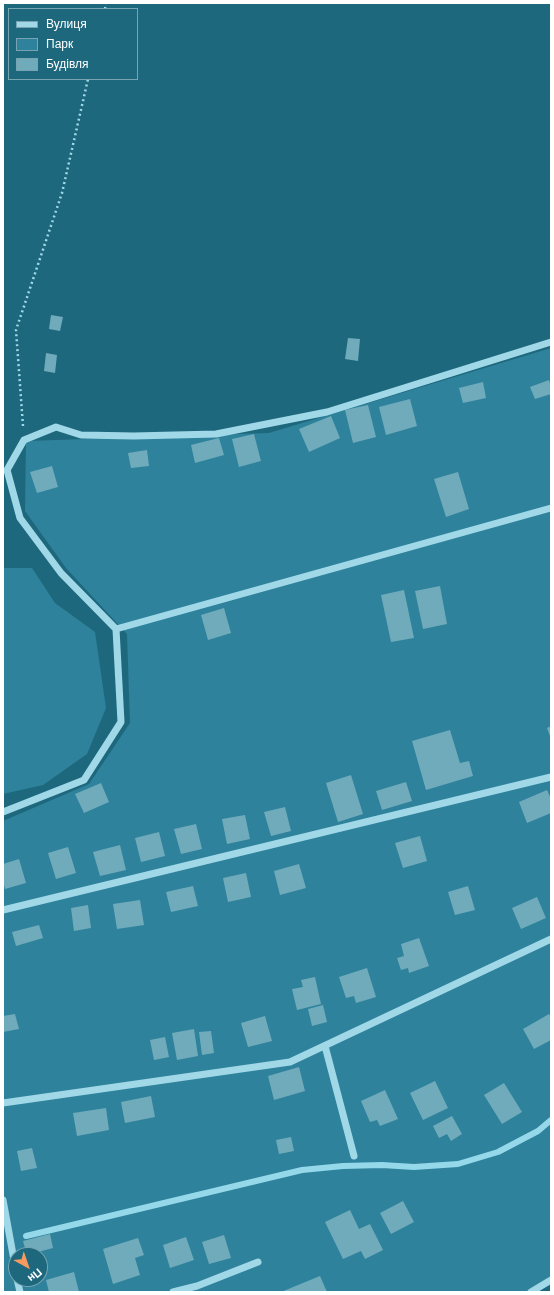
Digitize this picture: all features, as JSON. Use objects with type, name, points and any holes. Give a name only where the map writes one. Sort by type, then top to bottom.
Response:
[{"type":"street","points":[[3,812],[84,780],[121,722],[116,629],[61,573],[20,518],[7,470],[24,440],[56,427],[81,435],[134,436],[216,434],[327,412],[551,342]]},
{"type":"street","points":[[116,629],[551,508]]},
{"type":"street","points":[[3,910],[551,777]]},
{"type":"street","points":[[3,1103],[290,1062],[551,939]]},
{"type":"street","points":[[325,1046],[354,1156]]},
{"type":"street","points":[[3,1200],[11,1247]]},
{"type":"street","points":[[173,1292],[197,1286],[258,1262]]},
{"type":"street","points":[[531,1292],[551,1280]]},
{"type":"path","points":[[24,440],[16,330],[62,193],[88,80]]},
{"type":"green space","points":[[551,348],[551,1277],[534,1292],[3,1292],[3,821],[89,784],[130,723],[127,634],[66,568],[25,511],[26,441],[269,433]]},
{"type":"green space","points":[[3,568],[32,568],[55,603],[95,632],[106,708],[87,754],[43,785],[3,794]]},
{"type":"building","points":[[51,315],[63,317],[60,331],[49,329]]},
{"type":"building","points":[[348,338],[360,339],[358,361],[345,359]]},
{"type":"building","points":[[46,353],[57,355],[55,373],[44,371]]},
{"type":"building","points":[[549,380],[551,394],[535,399],[530,387]]},
{"type":"building","points":[[483,382],[486,398],[463,403],[459,388]]},
{"type":"building","points":[[410,399],[417,426],[386,435],[379,407]]},
{"type":"building","points":[[368,405],[376,437],[353,443],[345,410]]},
{"type":"building","points":[[331,416],[340,438],[309,452],[299,429]]},
{"type":"building","points":[[254,434],[261,461],[239,467],[232,439]]},
{"type":"building","points":[[219,438],[224,455],[195,463],[191,445]]},
{"type":"building","points":[[147,450],[149,466],[131,468],[128,453]]},
{"type":"building","points":[[52,466],[58,487],[37,493],[30,472]]},
{"type":"building","points":[[458,472],[469,509],[446,517],[434,479]]},
{"type":"building","points":[[440,586],[447,624],[423,629],[415,591]]},
{"type":"building","points":[[404,590],[414,638],[391,642],[381,595]]},
{"type":"building","points":[[224,608],[231,633],[208,640],[201,615]]},
{"type":"building","points":[[551,726],[551,739],[547,728]]},
{"type":"building","points":[[450,730],[460,763],[469,761],[473,776],[426,790],[412,741]]},
{"type":"building","points":[[351,775],[363,814],[338,822],[326,783]]},
{"type":"building","points":[[406,782],[412,801],[382,810],[376,791]]},
{"type":"building","points":[[101,783],[109,802],[84,813],[75,794]]},
{"type":"building","points":[[547,790],[551,799],[551,813],[527,823],[519,802]]},
{"type":"building","points":[[285,807],[291,831],[271,836],[264,812]]},
{"type":"building","points":[[245,815],[250,839],[227,844],[222,819]]},
{"type":"building","points":[[196,824],[202,849],[181,854],[174,829]]},
{"type":"building","points":[[159,832],[165,856],[141,862],[135,838]]},
{"type":"building","points":[[420,836],[427,861],[403,868],[395,843]]},
{"type":"building","points":[[120,845],[126,870],[100,876],[93,852]]},
{"type":"building","points":[[68,847],[76,873],[56,879],[48,853]]},
{"type":"building","points":[[19,859],[26,883],[5,889],[3,881],[3,864]]},
{"type":"building","points":[[299,864],[306,888],[280,895],[274,871]]},
{"type":"building","points":[[246,873],[251,897],[228,902],[223,878]]},
{"type":"building","points":[[193,886],[198,906],[171,912],[166,892]]},
{"type":"building","points":[[468,886],[475,910],[455,915],[448,892]]},
{"type":"building","points":[[537,897],[546,918],[521,929],[512,908]]},
{"type":"building","points":[[140,900],[144,925],[117,929],[113,904]]},
{"type":"building","points":[[88,905],[91,928],[74,931],[71,908]]},
{"type":"building","points":[[39,925],[43,938],[16,946],[12,932]]},
{"type":"building","points":[[419,938],[429,966],[409,973],[408,968],[401,970],[397,958],[404,956],[401,944]]},
{"type":"building","points":[[367,968],[376,997],[356,1003],[354,996],[346,998],[339,977]]},
{"type":"building","points":[[315,977],[321,1004],[297,1010],[292,989],[303,987],[301,980]]},
{"type":"building","points":[[323,1005],[327,1022],[312,1026],[308,1009]]},
{"type":"building","points":[[15,1014],[19,1029],[3,1032],[3,1016]]},
{"type":"building","points":[[549,1014],[551,1017],[551,1040],[534,1049],[523,1029]]},
{"type":"building","points":[[265,1016],[272,1041],[248,1047],[241,1023]]},
{"type":"building","points":[[194,1029],[198,1056],[177,1060],[172,1033]]},
{"type":"building","points":[[211,1031],[214,1053],[202,1055],[199,1032]]},
{"type":"building","points":[[165,1037],[169,1057],[154,1060],[150,1040]]},
{"type":"building","points":[[299,1067],[305,1091],[274,1100],[268,1076]]},
{"type":"building","points":[[435,1081],[448,1108],[423,1120],[410,1093]]},
{"type":"building","points":[[504,1083],[522,1112],[502,1124],[484,1095]]},
{"type":"building","points":[[385,1090],[398,1119],[380,1126],[377,1120],[370,1122],[361,1101]]},
{"type":"building","points":[[151,1096],[155,1117],[125,1123],[121,1102]]},
{"type":"building","points":[[106,1108],[109,1130],[77,1136],[73,1113]]},
{"type":"building","points":[[452,1116],[462,1134],[451,1141],[447,1134],[439,1138],[433,1126]]},
{"type":"building","points":[[291,1137],[294,1151],[279,1154],[276,1140]]},
{"type":"building","points":[[32,1148],[37,1168],[21,1171],[17,1151]]},
{"type":"building","points":[[403,1201],[414,1222],[391,1234],[380,1213]]},
{"type":"building","points":[[350,1210],[359,1229],[370,1224],[383,1250],[365,1259],[361,1251],[343,1259],[325,1222]]},
{"type":"building","points":[[50,1234],[53,1248],[48,1249],[48,1247],[25,1247],[23,1241]]},
{"type":"building","points":[[224,1235],[231,1258],[209,1264],[202,1242]]},
{"type":"building","points":[[186,1237],[194,1260],[170,1268],[163,1245]]},
{"type":"building","points":[[138,1238],[144,1255],[135,1258],[140,1275],[113,1284],[103,1249]]},
{"type":"building","points":[[74,1272],[79,1292],[49,1292],[48,1279]]},
{"type":"building","points":[[320,1276],[327,1292],[281,1292]]},
{"type":"waterway","points":[[26,1236],[302,1170],[343,1166],[382,1165],[414,1167],[458,1164],[498,1152],[538,1131],[551,1120]]}]
